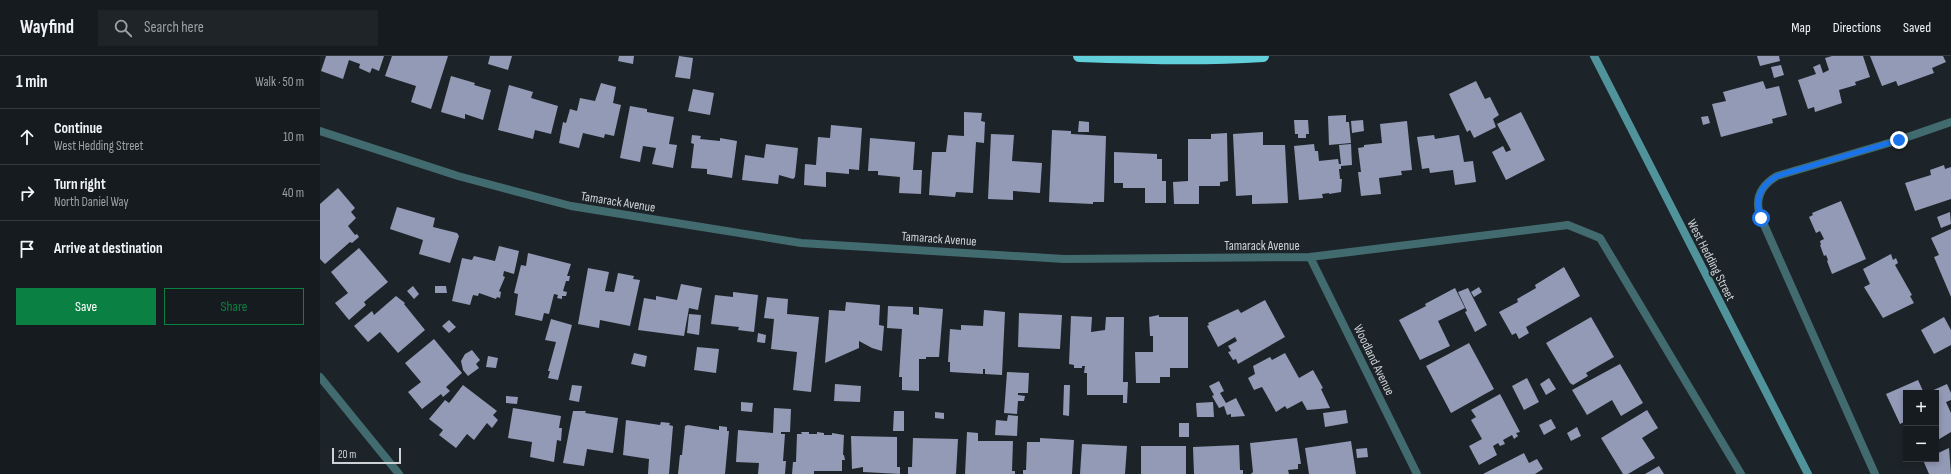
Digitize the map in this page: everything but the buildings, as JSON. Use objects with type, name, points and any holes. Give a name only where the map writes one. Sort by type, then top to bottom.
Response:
[{"type":"highway","points":[[1079,56],[1155,59],[1262,56]]},
{"type":"main road","name":"West Hedding Street","points":[[1594,56],[1808,474]]},
{"type":"street","points":[[1875,474],[1761,218],[1758,202],[1762,188],[1777,176],[1899,140],[1951,122]]},
{"type":"street","name":"Tamarack Avenue","points":[[320,131],[458,176],[571,206],[801,243],[1064,259],[1310,258],[1568,225],[1600,238],[1741,474]]},
{"type":"street","name":"Woodland Avenue","points":[[1310,258],[1417,474]]},
{"type":"street","points":[[320,377],[399,474]]},
{"type":"route","points":[[1761,218],[1758,211],[1759,195],[1762,188],[1777,176],[1899,140]]}]
